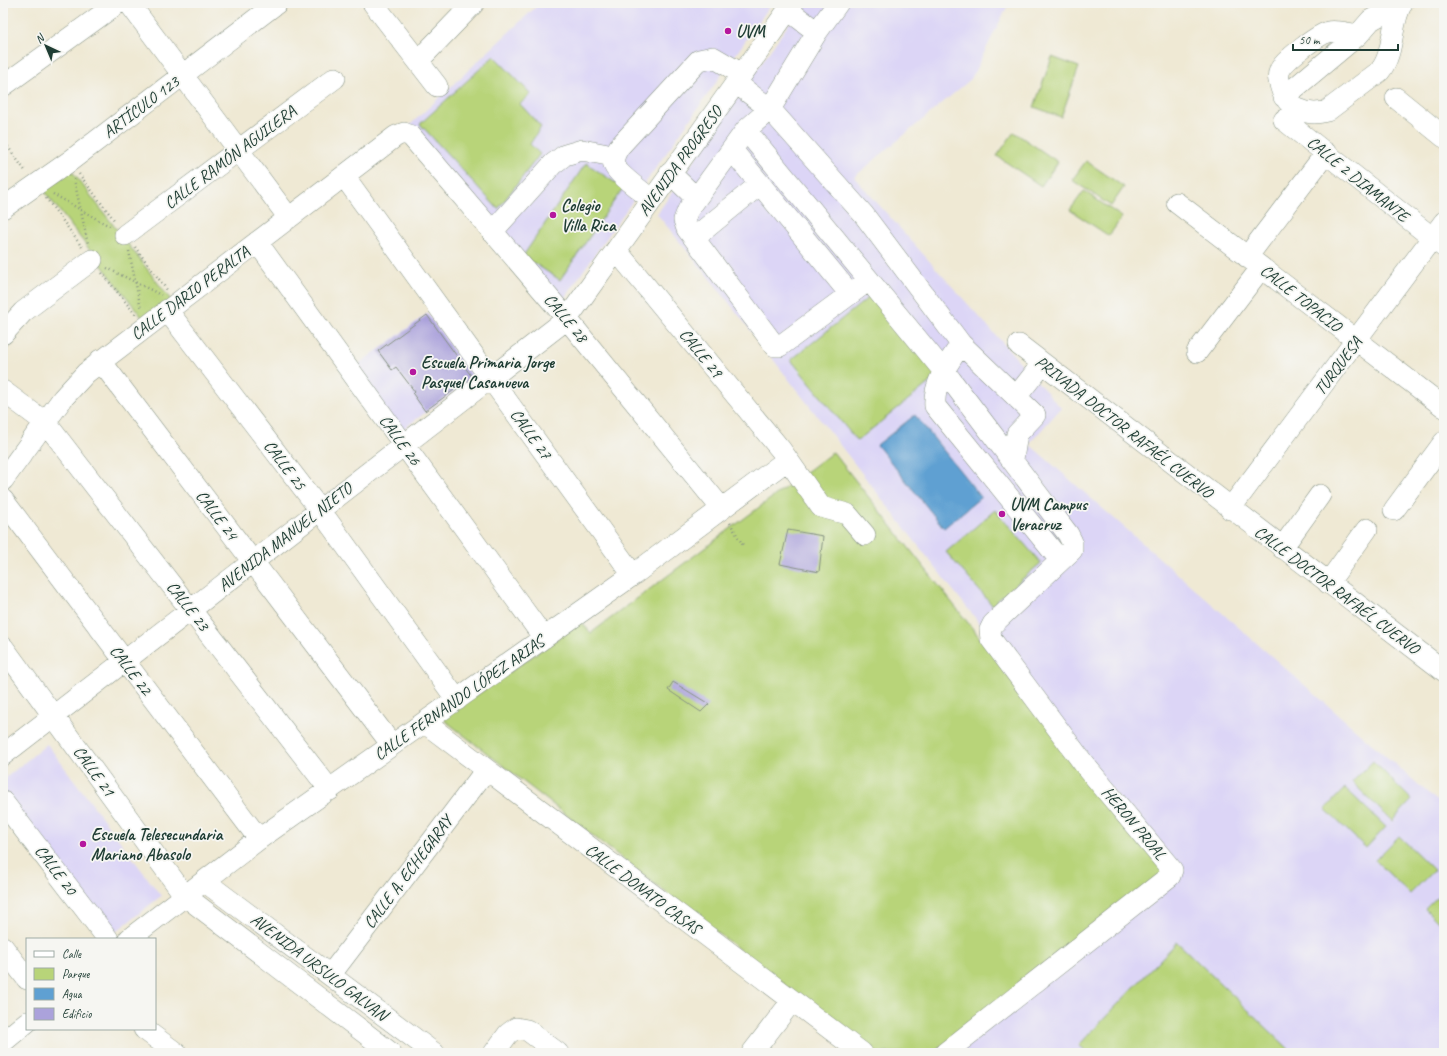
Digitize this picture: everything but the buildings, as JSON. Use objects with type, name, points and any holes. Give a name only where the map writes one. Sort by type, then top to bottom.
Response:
[{"type":"street","points":[[3,86],[118,3]]},
{"type":"street","points":[[129,3],[289,218]]},
{"type":"street","name":"ARTÍCULO 123","points":[[3,208],[70,161],[277,3]]},
{"type":"street","points":[[373,3],[437,86]]},
{"type":"street","points":[[418,61],[474,3]]},
{"type":"street","points":[[838,3],[817,32],[770,109],[746,130],[696,198],[688,210],[684,220],[687,229],[775,346],[780,346],[869,280]]},
{"type":"street","points":[[790,6],[817,32]]},
{"type":"street","name":"AVENIDA PROGRESO","points":[[567,319],[790,6]]},
{"type":"street","points":[[1284,97],[1358,35],[1376,16],[1399,9],[1386,63],[1380,71],[1340,102],[1327,111],[1317,114],[1297,109],[1284,97],[1278,77],[1280,69],[1286,60],[1329,32],[1358,35]]},
{"type":"street","points":[[652,200],[623,175],[614,165],[613,156],[619,147],[699,60],[714,58],[739,78],[770,109],[864,215],[961,344],[1035,415],[1017,434],[1013,459]]},
{"type":"street","name":"CALLE RAMÓN AGUILERA","points":[[125,235],[335,78]]},
{"type":"street","points":[[1396,98],[1444,137]]},
{"type":"street","name":"CALLE 2 DIAMANTE","points":[[1284,120],[1322,150],[1440,235]]},
{"type":"street","points":[[746,130],[944,370],[1013,459],[1068,534],[1072,542],[1072,550],[1060,560],[935,406],[936,391],[944,370],[961,344]]},
{"type":"street","name":"CALLE DARIO PERALTA","points":[[3,480],[63,398],[100,360],[396,136],[404,133]]},
{"type":"street","name":"CALLE 28","points":[[404,133],[411,136],[567,319],[722,509]]},
{"type":"street","points":[[492,232],[553,164],[565,155],[582,150],[613,156]]},
{"type":"street","points":[[732,150],[850,294]]},
{"type":"street","points":[[1197,352],[1249,258],[1322,150]]},
{"type":"street","points":[[670,173],[696,198]]},
{"type":"street","name":"CALLE 27","points":[[344,176],[633,576]]},
{"type":"street","points":[[694,238],[760,184]]},
{"type":"street","name":"CALLE TOPACIO","points":[[1177,203],[1444,408]]},
{"type":"street","name":"TURQUESA","points":[[1230,509],[1356,341],[1440,235]]},
{"type":"street","name":"CALLE 26","points":[[257,242],[544,638]]},
{"type":"street","name":"CALLE 29","points":[[616,250],[785,457],[820,507],[847,514],[865,535]]},
{"type":"street","points":[[3,334],[23,312],[92,260]]},
{"type":"street","name":"CALLE 25","points":[[172,306],[457,700]]},
{"type":"street","name":"AVENIDA MANUEL NIETO","points":[[3,755],[567,319]]},
{"type":"street","name":"PRIVADA DOCTOR RAFAÉL CUERVO","points":[[1018,345],[1230,509]]},
{"type":"street","name":"CALLE 24","points":[[100,360],[392,745]]},
{"type":"street","points":[[1016,397],[1042,364]]},
{"type":"street","name":"CALLE 23","points":[[3,391],[46,423],[330,790]]},
{"type":"street","points":[[1394,510],[1444,442]]},
{"type":"street","name":"CALLE FERNANDO LÓPEZ ARIAS","points":[[131,938],[259,839],[633,576],[783,463],[785,457]]},
{"type":"street","points":[[1282,548],[1320,495]]},
{"type":"street","name":"CALLE 22","points":[[3,500],[259,839]]},
{"type":"street","name":"CALLE DOCTOR RAFAÉL CUERVO","points":[[1230,509],[1444,671]]},
{"type":"street","points":[[1328,583],[1366,529]]},
{"type":"street","name":"HERON PROAL","points":[[945,1053],[1172,873],[1170,867],[1084,764],[991,639],[990,630],[993,624],[1060,560]]},
{"type":"street","name":"CALLE 21","points":[[3,647],[185,896]]},
{"type":"street","name":"CALLE DONATO CASAS","points":[[425,723],[862,1053]]},
{"type":"street","name":"CALLE A. ECHEGARAY","points":[[330,974],[486,770]]},
{"type":"street","name":"CALLE 20","points":[[3,802],[107,938]]},
{"type":"street","name":"AVENIDA URSULO GALVAN","points":[[204,881],[434,1053]]},
{"type":"street","name":"AVENIDA URSULO GALVAN","points":[[185,896],[391,1053]]},
{"type":"street","points":[[3,947],[26,978]]},
{"type":"street","points":[[752,1053],[792,1001]]},
{"type":"street","points":[[3,1042],[26,1023]]},
{"type":"street","points":[[494,1053],[508,1034],[516,1028],[527,1030],[558,1053]]},
{"type":"street","points":[[145,1030],[176,1053]]},
{"type":"path","points":[[3,140],[36,185],[125,235],[145,326]]},
{"type":"path","points":[[70,161],[92,260],[135,281],[172,306]]},
{"type":"path","points":[[722,509],[744,546]]},
{"type":"shaded area","name":"Colegio Villa Rica","points":[[540,3],[772,3],[560,304],[408,127]]},
{"type":"shaded area","name":"UVM Campus Veracruz","points":[[803,3],[1009,3],[971,79],[854,177],[1061,408],[1029,444],[1444,807],[1444,1053],[951,1053],[1178,873],[949,585],[723,295],[657,214]]},
{"type":"shaded area","name":"Escuela Primaria Jorge Pasquel Casanueva","points":[[428,313],[475,376],[399,432],[352,369]]},
{"type":"shaded area","name":"Escuela Telesecundaria Mariano Abasolo","points":[[47,744],[161,896],[113,934],[3,792],[3,780]]},
{"type":"green space","points":[[494,56],[531,94],[520,104],[541,127],[530,144],[540,154],[498,209],[420,124]]},
{"type":"green space","points":[[1052,57],[1079,67],[1061,117],[1034,107]]},
{"type":"green space","points":[[1014,132],[1058,162],[1041,186],[997,156]]},
{"type":"green space","points":[[1086,161],[1124,187],[1111,206],[1072,180]]},
{"type":"green space","points":[[586,163],[623,188],[560,280],[523,256]]},
{"type":"green space","points":[[71,170],[171,300],[145,321],[44,191]]},
{"type":"green space","points":[[1084,191],[1122,217],[1109,236],[1070,210]]},
{"type":"green space","points":[[874,293],[939,375],[857,441],[791,360]]},
{"type":"green space","points":[[833,452],[1165,872],[937,1053],[872,1053],[443,719],[581,622],[591,633]]},
{"type":"green space","points":[[995,510],[1041,563],[992,605],[946,552]]},
{"type":"green space","points":[[1373,761],[1412,800],[1392,821],[1352,782]]},
{"type":"green space","points":[[1345,788],[1386,827],[1366,848],[1325,809]]},
{"type":"green space","points":[[1399,836],[1434,870],[1410,894],[1375,860]]},
{"type":"green space","points":[[1444,890],[1444,928],[1425,909]]},
{"type":"green space","points":[[1177,942],[1293,1053],[1088,1053],[1079,1045]]},
{"type":"water","points":[[915,415],[981,497],[944,528],[877,445]]},
{"type":"place","name":"UVM","points":[[728,31]]},
{"type":"place","name":"Colegio Villa Rica","points":[[553,215]]},
{"type":"place","name":"Escuela Primaria Jorge Pasquel Casanueva","points":[[413,372]]},
{"type":"place","name":"UVM Campus Veracruz","points":[[1002,514]]},
{"type":"place","name":"Escuela Telesecundaria Mariano Abasolo","points":[[83,844]]}]
